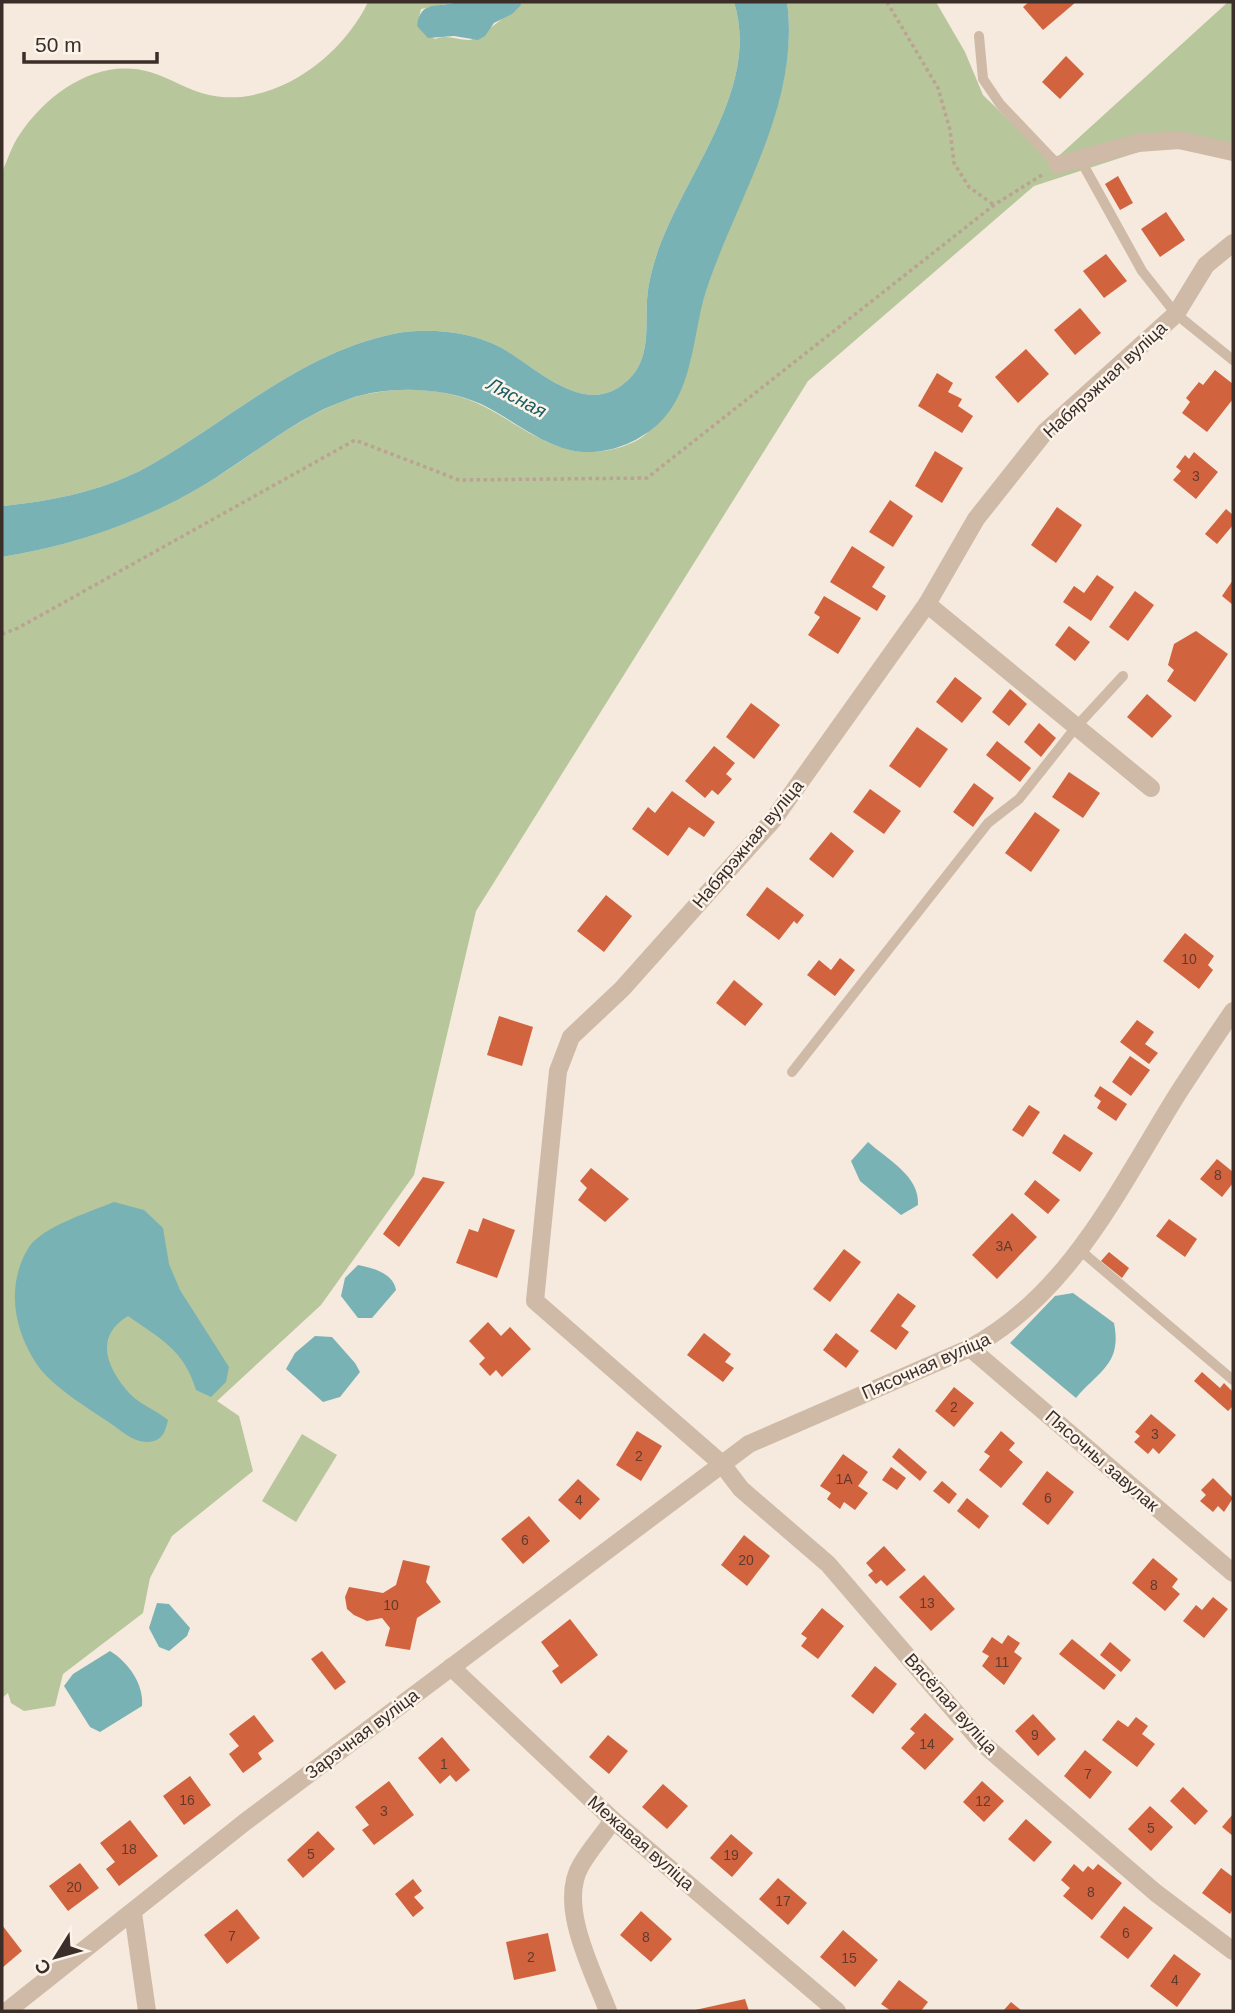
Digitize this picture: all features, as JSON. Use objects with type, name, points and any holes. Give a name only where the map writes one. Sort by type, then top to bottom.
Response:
[{"type":"street","points":[[1058,164],[1138,143],[1180,140],[1233,152]]},
{"type":"street","name":"Набярэжная вуліца","points":[[722,1464],[535,1301],[558,1071],[571,1037],[622,989],[773,820],[927,604],[976,519],[1045,432],[1175,314],[1206,265],[1233,243]]},
{"type":"street","points":[[927,604],[1152,788]]},
{"type":"street","name":"Пясочная вуліца","points":[[722,1464],[749,1444],[971,1348],[1006,1327],[1081,1251],[1177,1094],[1233,1011]]},
{"type":"street","name":"Пясочны завулак","points":[[971,1348],[1233,1573]]},
{"type":"street","name":"Зарэчная вуліца","points":[[7,2011],[245,1822],[722,1464]]},
{"type":"street","name":"Вясёлая вуліца","points":[[722,1464],[741,1489],[828,1564],[982,1743],[1156,1893],[1233,1951]]},
{"type":"street","name":"Межавая вуліца","points":[[451,1667],[613,1820],[837,2011]]},
{"type":"street","points":[[608,2011],[575,1921],[570,1894],[579,1866],[613,1820]]},
{"type":"street","points":[[133,1913],[147,2011]]},
{"type":"lane","points":[[979,36],[983,79],[1000,104],[1058,164]]},
{"type":"lane","points":[[1080,159],[1142,271],[1175,314],[1233,360]]},
{"type":"lane","points":[[792,1072],[988,823],[1019,799],[1076,727],[1123,676]]},
{"type":"lane","points":[[1081,1251],[1233,1380]]},
{"type":"path","points":[[887,2],[938,88],[950,130],[954,163],[968,187],[994,205]]},
{"type":"path","points":[[2,634],[18,628],[355,440],[459,480],[647,478],[994,205],[1058,164]]},
{"type":"green space","points":[[368,2],[457,2],[421,9],[417,26],[435,39],[448,37],[469,40],[487,31],[520,5],[520,2],[734,2],[740,38],[736,74],[725,110],[659,249],[647,297],[644,351],[633,375],[622,385],[606,393],[590,395],[558,384],[500,347],[475,337],[433,331],[393,334],[360,343],[298,371],[154,463],[118,480],[80,493],[2,506],[2,172],[20,134],[45,104],[60,92],[94,74],[112,69],[150,72],[209,95],[233,97],[257,94],[281,86],[303,74],[341,42]]},
{"type":"green space","points":[[787,2],[936,2],[965,52],[983,95],[1052,162],[1228,2],[1233,2],[1233,160],[1160,145],[1034,186],[808,381],[476,911],[414,1175],[321,1305],[217,1401],[239,1416],[253,1471],[172,1536],[150,1578],[143,1613],[63,1674],[55,1706],[24,1711],[11,1703],[8,1693],[2,1698],[2,557],[79,540],[152,512],[218,477],[309,417],[365,394],[418,390],[454,395],[485,407],[549,443],[577,451],[598,452],[613,449],[641,438],[650,429],[689,366],[696,326],[710,277],[779,101],[789,36]]},
{"type":"green space","points":[[302,1434],[337,1455],[296,1522],[262,1501]]},
{"type":"water","points":[[457,2],[520,2],[521,5],[512,14],[494,23],[485,36],[478,40],[454,36],[428,38],[417,26],[422,12],[431,6]]},
{"type":"water","name":"Лясная","points":[[734,2],[787,2],[789,40],[784,77],[763,150],[706,291],[681,390],[664,418],[649,431],[632,442],[612,449],[577,451],[548,442],[466,398],[416,390],[365,394],[310,416],[218,477],[153,512],[79,540],[2,557],[2,506],[80,493],[136,472],[298,371],[360,343],[406,332],[462,334],[500,347],[558,384],[574,391],[590,395],[606,393],[622,385],[633,375],[644,351],[647,297],[659,249],[725,110],[736,74],[740,38]]},
{"type":"water","points":[[868,1142],[908,1177],[914,1185],[918,1205],[901,1215],[860,1181],[851,1161]]},
{"type":"water","points":[[114,1202],[144,1210],[163,1228],[169,1264],[180,1290],[229,1367],[226,1382],[211,1397],[196,1390],[185,1365],[161,1339],[128,1316],[117,1324],[107,1343],[107,1354],[115,1375],[135,1398],[168,1420],[162,1435],[154,1441],[141,1441],[129,1436],[50,1379],[28,1349],[15,1306],[17,1276],[29,1247],[35,1240],[56,1226]]},
{"type":"water","points":[[358,1265],[387,1275],[396,1290],[372,1318],[358,1318],[341,1296],[345,1278]]},
{"type":"water","points":[[1073,1293],[1114,1323],[1116,1337],[1115,1348],[1107,1365],[1076,1398],[1010,1343],[1055,1296]]},
{"type":"water","points":[[315,1336],[332,1337],[360,1372],[340,1397],[323,1402],[286,1369],[295,1353]]},
{"type":"water","points":[[157,1603],[169,1604],[190,1628],[187,1636],[169,1651],[159,1647],[149,1628]]},
{"type":"water","points":[[110,1651],[134,1674],[142,1706],[100,1732],[90,1727],[64,1686],[73,1674]]},
{"type":"building","points":[[1029,2],[1076,2],[1043,30],[1023,7]]},
{"type":"building","points":[[1066,56],[1084,74],[1060,99],[1042,82]]},
{"type":"building","points":[[1118,176],[1133,203],[1120,210],[1105,184]]},
{"type":"building","points":[[1166,212],[1185,240],[1160,257],[1141,229]]},
{"type":"building","points":[[1106,254],[1127,281],[1104,298],[1083,271]]},
{"type":"building","points":[[1080,308],[1101,333],[1075,355],[1054,330]]},
{"type":"building","points":[[1026,349],[1049,374],[1018,403],[995,377]]},
{"type":"building","points":[[1215,370],[1233,384],[1233,399],[1207,432],[1182,413],[1190,402],[1186,398],[1199,382],[1203,385]]},
{"type":"building","points":[[937,373],[953,383],[948,392],[962,399],[958,406],[973,416],[962,433],[918,406]]},
{"type":"building","points":[[935,451],[963,468],[942,503],[915,486]]},
{"type":"building","points":[[1194,452],[1218,472],[1196,499],[1173,480],[1181,471],[1176,467],[1185,455],[1189,459]]},
{"type":"building","points":[[890,500],[913,516],[893,547],[869,532]]},
{"type":"building","points":[[1057,507],[1082,525],[1056,563],[1031,545]]},
{"type":"building","points":[[1226,509],[1233,515],[1233,525],[1217,544],[1205,534]]},
{"type":"building","points":[[852,546],[885,567],[872,587],[886,596],[877,611],[830,582]]},
{"type":"building","points":[[1097,575],[1114,587],[1091,621],[1063,602],[1074,586],[1084,593]]},
{"type":"building","points":[[1233,580],[1233,605],[1222,596]]},
{"type":"building","points":[[1135,591],[1154,605],[1128,641],[1109,627]]},
{"type":"building","points":[[824,596],[861,618],[838,654],[808,635],[820,617],[814,613]]},
{"type":"building","points":[[1069,626],[1090,642],[1075,661],[1055,645]]},
{"type":"building","points":[[1196,631],[1228,654],[1195,702],[1167,681],[1174,670],[1168,665],[1174,644]]},
{"type":"building","points":[[955,677],[982,698],[962,723],[936,702]]},
{"type":"building","points":[[1010,689],[1027,704],[1009,726],[992,712]]},
{"type":"building","points":[[1147,694],[1172,716],[1152,738],[1127,717]]},
{"type":"building","points":[[751,703],[780,725],[754,759],[726,737]]},
{"type":"building","points":[[1039,723],[1056,738],[1041,757],[1024,742]]},
{"type":"building","points":[[917,727],[948,749],[920,788],[889,766]]},
{"type":"building","points":[[997,741],[1031,768],[1020,782],[986,755]]},
{"type":"building","points":[[714,746],[735,763],[726,774],[732,779],[718,795],[712,790],[705,798],[685,781]]},
{"type":"building","points":[[1069,772],[1100,793],[1083,818],[1052,797]]},
{"type":"building","points":[[974,783],[994,798],[973,827],[953,812]]},
{"type":"building","points":[[870,789],[901,811],[884,834],[853,812]]},
{"type":"building","points":[[672,791],[715,822],[704,837],[689,827],[668,856],[632,829],[648,807],[655,813]]},
{"type":"building","points":[[1035,812],[1060,830],[1031,872],[1005,853]]},
{"type":"building","points":[[831,832],[854,851],[833,878],[809,859]]},
{"type":"building","points":[[767,887],[804,915],[797,924],[794,921],[779,940],[746,915]]},
{"type":"building","points":[[606,895],[632,916],[604,952],[577,931]]},
{"type":"building","points":[[1185,933],[1214,956],[1208,965],[1213,970],[1199,989],[1163,961]]},
{"type":"building","points":[[840,958],[855,970],[835,996],[807,975],[819,960],[831,970]]},
{"type":"building","points":[[734,980],[763,1004],[745,1026],[716,1003]]},
{"type":"building","points":[[499,1016],[533,1027],[522,1066],[487,1055]]},
{"type":"building","points":[[1137,1020],[1154,1032],[1145,1044],[1158,1053],[1149,1064],[1120,1042]]},
{"type":"building","points":[[1130,1056],[1150,1070],[1131,1096],[1112,1082]]},
{"type":"building","points":[[1100,1086],[1127,1104],[1116,1121],[1097,1108],[1101,1101],[1094,1096]]},
{"type":"building","points":[[1029,1105],[1040,1112],[1023,1137],[1012,1130]]},
{"type":"building","points":[[1064,1134],[1093,1153],[1080,1172],[1052,1153]]},
{"type":"building","points":[[1217,1159],[1233,1172],[1233,1183],[1222,1197],[1200,1179]]},
{"type":"building","points":[[591,1168],[629,1199],[605,1222],[578,1200],[587,1188],[580,1181]]},
{"type":"building","points":[[423,1177],[445,1182],[399,1247],[383,1234]]},
{"type":"building","points":[[1035,1180],[1060,1200],[1048,1214],[1024,1194]]},
{"type":"building","points":[[1012,1213],[1037,1237],[997,1279],[972,1255]]},
{"type":"building","points":[[483,1218],[515,1230],[497,1278],[456,1263],[469,1229],[478,1232]]},
{"type":"building","points":[[1169,1219],[1197,1239],[1185,1257],[1156,1236]]},
{"type":"building","points":[[844,1249],[861,1262],[830,1302],[813,1289]]},
{"type":"building","points":[[1109,1252],[1129,1268],[1122,1278],[1101,1261]]},
{"type":"building","points":[[898,1293],[916,1306],[901,1326],[909,1332],[896,1350],[870,1331]]},
{"type":"building","points":[[488,1322],[501,1336],[510,1327],[531,1349],[502,1377],[496,1370],[490,1376],[479,1364],[485,1358],[469,1341]]},
{"type":"building","points":[[704,1333],[731,1354],[725,1362],[734,1368],[723,1382],[687,1355]]},
{"type":"building","points":[[836,1333],[859,1351],[846,1368],[823,1350]]},
{"type":"building","points":[[1202,1372],[1220,1388],[1224,1383],[1233,1392],[1233,1406],[1228,1411],[1194,1381]]},
{"type":"building","points":[[954,1387],[974,1403],[954,1427],[935,1411]]},
{"type":"building","points":[[1151,1414],[1176,1435],[1159,1454],[1153,1448],[1148,1454],[1134,1442],[1140,1436],[1135,1432]]},
{"type":"building","points":[[637,1431],[662,1446],[641,1481],[616,1465]]},
{"type":"building","points":[[1001,1431],[1015,1443],[1009,1450],[1023,1462],[1001,1488],[979,1470],[990,1456],[984,1452]]},
{"type":"building","points":[[899,1448],[927,1472],[920,1481],[892,1457]]},
{"type":"building","points":[[843,1454],[868,1472],[858,1486],[868,1493],[855,1510],[844,1502],[840,1509],[827,1499],[831,1493],[820,1486]]},
{"type":"building","points":[[891,1467],[906,1478],[897,1490],[882,1480]]},
{"type":"building","points":[[1047,1471],[1074,1492],[1048,1525],[1022,1504]]},
{"type":"building","points":[[1213,1478],[1233,1498],[1224,1512],[1218,1506],[1213,1512],[1200,1501],[1206,1495],[1201,1490]]},
{"type":"building","points":[[578,1479],[600,1499],[580,1520],[558,1500]]},
{"type":"building","points":[[942,1481],[957,1494],[949,1504],[933,1491]]},
{"type":"building","points":[[967,1498],[989,1516],[979,1529],[957,1511]]},
{"type":"building","points":[[529,1516],[550,1541],[523,1564],[501,1539]]},
{"type":"building","points":[[744,1535],[770,1556],[747,1586],[721,1565]]},
{"type":"building","points":[[884,1546],[906,1570],[887,1586],[881,1580],[876,1584],[868,1575],[873,1571],[866,1563]]},
{"type":"building","points":[[1153,1558],[1178,1579],[1172,1587],[1180,1594],[1165,1611],[1132,1583]]},
{"type":"building","points":[[403,1560],[430,1566],[426,1582],[441,1602],[417,1618],[410,1650],[385,1646],[390,1628],[382,1618],[367,1621],[354,1615],[347,1609],[345,1597],[349,1587],[383,1593],[396,1585]]},
{"type":"building","points":[[924,1575],[955,1609],[931,1631],[899,1597]]},
{"type":"building","points":[[1213,1597],[1228,1609],[1204,1638],[1183,1621],[1196,1605],[1202,1610]]},
{"type":"building","points":[[822,1608],[844,1626],[818,1659],[801,1646],[807,1638],[801,1634]]},
{"type":"building","points":[[570,1619],[598,1655],[561,1684],[552,1671],[559,1666],[541,1642]]},
{"type":"building","points":[[1008,1635],[1020,1643],[1014,1652],[1022,1658],[1004,1685],[982,1666],[989,1656],[982,1652],[992,1637],[1002,1644]]},
{"type":"building","points":[[1072,1639],[1116,1675],[1104,1690],[1059,1654]]},
{"type":"building","points":[[1110,1642],[1131,1660],[1121,1672],[1100,1655]]},
{"type":"building","points":[[322,1651],[346,1682],[335,1690],[311,1659]]},
{"type":"building","points":[[875,1666],[897,1684],[873,1714],[851,1696]]},
{"type":"building","points":[[925,1713],[954,1739],[925,1770],[901,1748],[915,1733],[910,1729]]},
{"type":"building","points":[[1033,1714],[1056,1739],[1038,1756],[1015,1731]]},
{"type":"building","points":[[254,1715],[274,1741],[258,1753],[262,1759],[243,1773],[229,1754],[239,1746],[229,1734]]},
{"type":"building","points":[[1136,1717],[1148,1726],[1142,1734],[1155,1744],[1137,1767],[1102,1740],[1118,1720],[1128,1727]]},
{"type":"building","points":[[608,1735],[628,1751],[609,1774],[589,1757]]},
{"type":"building","points":[[442,1737],[470,1770],[456,1782],[450,1775],[440,1784],[418,1758]]},
{"type":"building","points":[[1085,1750],[1112,1772],[1090,1799],[1064,1776]]},
{"type":"building","points":[[190,1776],[211,1805],[184,1825],[163,1796]]},
{"type":"building","points":[[389,1781],[414,1815],[374,1845],[362,1830],[369,1825],[355,1807]]},
{"type":"building","points":[[982,1781],[1004,1801],[984,1822],[963,1802]]},
{"type":"building","points":[[663,1784],[688,1806],[667,1829],[642,1807]]},
{"type":"building","points":[[1183,1787],[1208,1811],[1195,1825],[1170,1801]]},
{"type":"building","points":[[1150,1806],[1173,1827],[1151,1851],[1128,1829]]},
{"type":"building","points":[[1233,1814],[1233,1836],[1222,1827]]},
{"type":"building","points":[[1026,1819],[1052,1842],[1034,1862],[1008,1839]]},
{"type":"building","points":[[130,1820],[158,1856],[119,1886],[106,1869],[115,1862],[100,1843]]},
{"type":"building","points":[[318,1831],[335,1849],[303,1878],[287,1860]]},
{"type":"building","points":[[731,1834],[753,1853],[732,1877],[710,1858]]},
{"type":"building","points":[[80,1863],[99,1888],[68,1911],[49,1886]]},
{"type":"building","points":[[1074,1864],[1083,1872],[1088,1866],[1093,1870],[1098,1864],[1122,1883],[1092,1920],[1063,1896],[1070,1888],[1061,1880]]},
{"type":"building","points":[[1221,1868],[1233,1877],[1233,1909],[1230,1914],[1202,1893]]},
{"type":"building","points":[[778,1878],[807,1903],[788,1925],[759,1899]]},
{"type":"building","points":[[413,1879],[422,1891],[414,1897],[424,1908],[413,1917],[395,1894]]},
{"type":"building","points":[[1124,1906],[1153,1928],[1128,1959],[1100,1937]]},
{"type":"building","points":[[237,1909],[260,1938],[227,1964],[204,1935]]},
{"type":"building","points":[[641,1911],[672,1939],[651,1962],[620,1935]]},
{"type":"building","points":[[2,1925],[22,1951],[2,1968]]},
{"type":"building","points":[[843,1930],[878,1960],[855,1987],[820,1957]]},
{"type":"building","points":[[548,1933],[556,1971],[514,1980],[506,1942]]},
{"type":"building","points":[[1174,1954],[1201,1974],[1177,2007],[1150,1986]]},
{"type":"building","points":[[899,1980],[928,2002],[921,2011],[891,2011],[881,2004]]},
{"type":"building","points":[[745,1999],[749,2011],[695,2011],[695,2010]]},
{"type":"building","points":[[1011,2002],[1022,2011],[1003,2011]]}]
